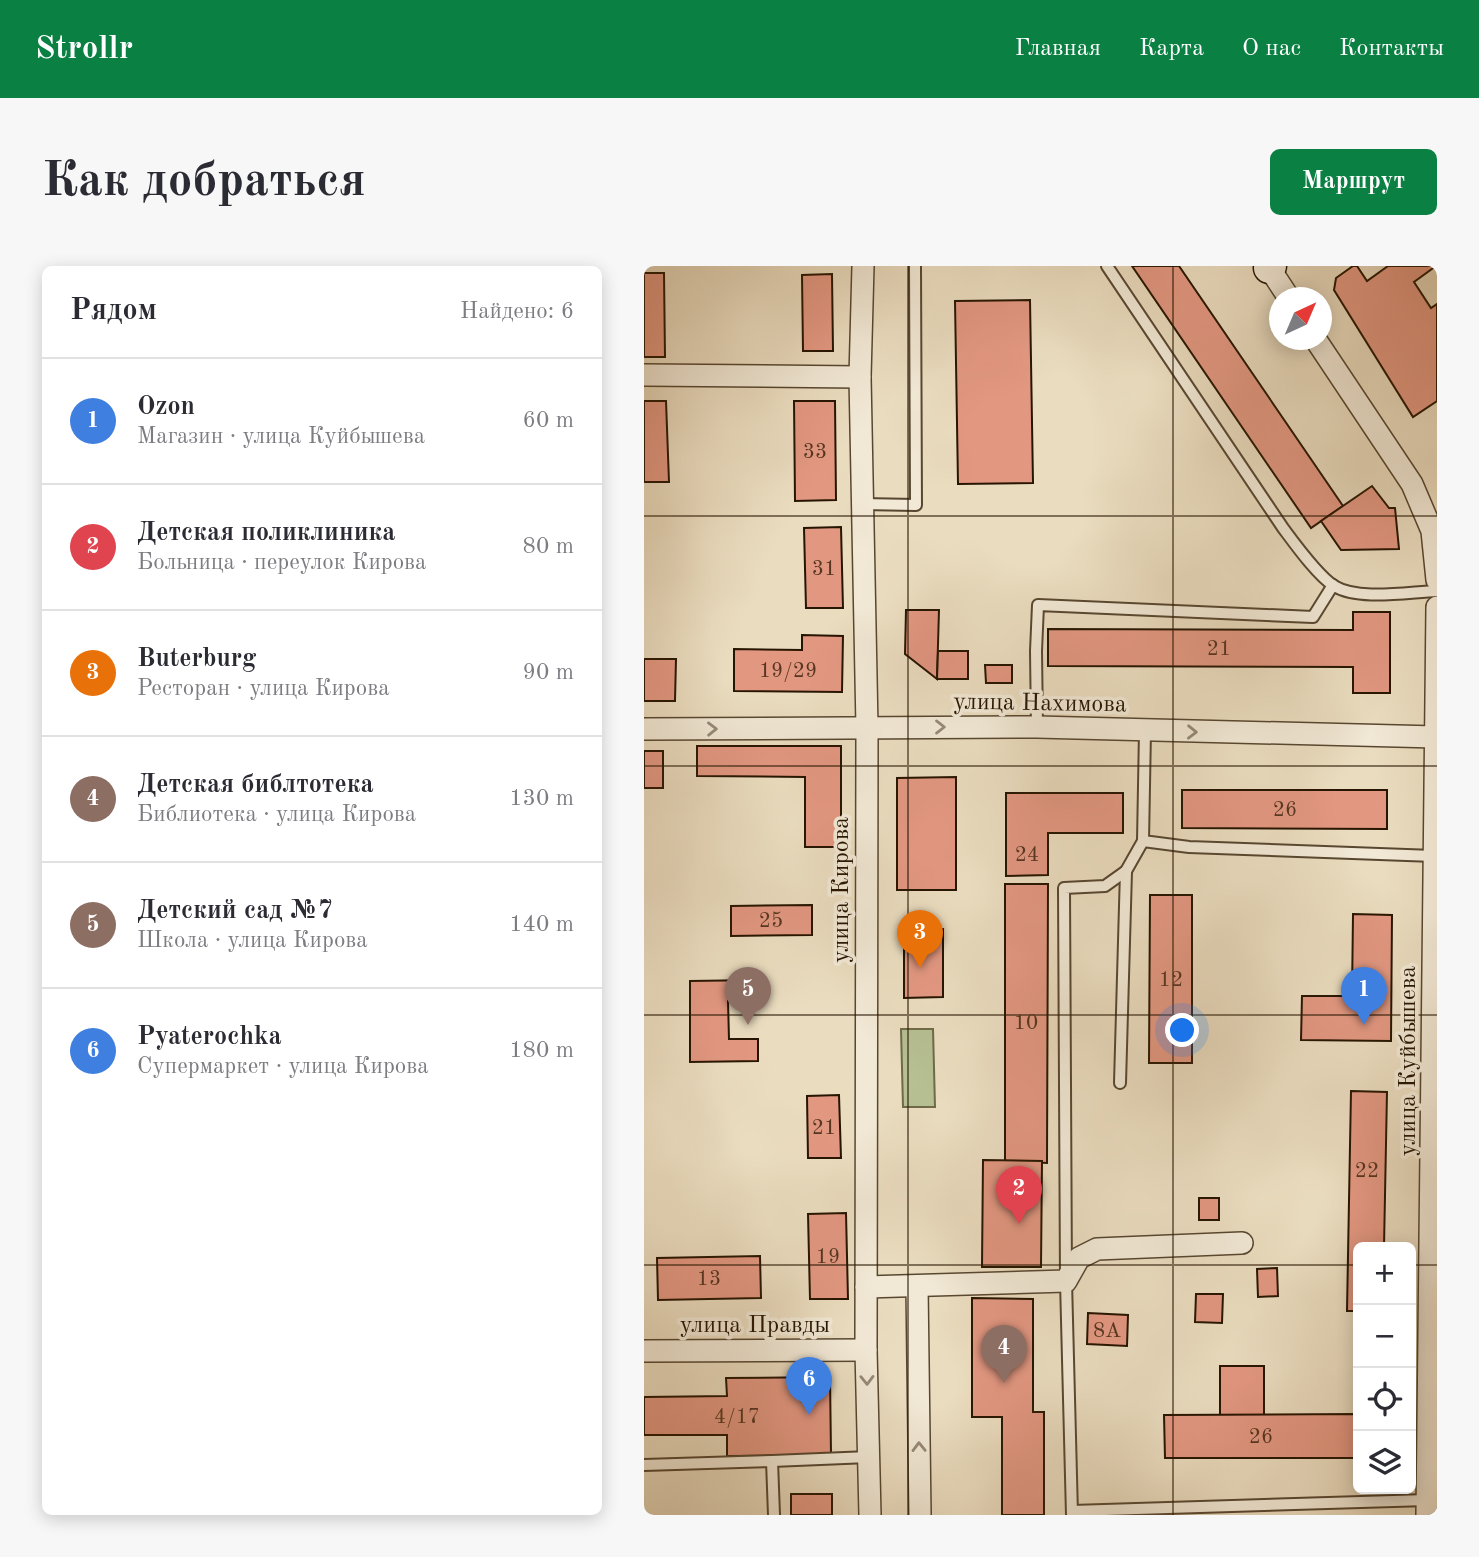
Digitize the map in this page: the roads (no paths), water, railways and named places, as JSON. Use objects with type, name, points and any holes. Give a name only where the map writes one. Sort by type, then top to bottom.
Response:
[{"type":"street","name":"улица Кирова","points":[[863,266],[860,377],[867,727],[866,1350],[870,1515]]},
{"type":"street","points":[[1269,267],[1282,287]]},
{"type":"street","points":[[1323,350],[1412,484],[1432,531],[1437,580]]},
{"type":"street","points":[[644,375],[860,377]]},
{"type":"street","name":"улица Куйбышева","points":[[1430,1506],[1437,616]]},
{"type":"street","name":"улица Нахимова","points":[[644,729],[1037,727],[1436,737]]},
{"type":"street","points":[[866,1287],[1066,1281],[1079,1258],[1097,1250],[1242,1243]]},
{"type":"street","points":[[918,1286],[920,1515]]},
{"type":"street","name":"улица Правды","points":[[644,1351],[866,1350]]},
{"type":"lane","points":[[862,504],[916,505],[915,266]]},
{"type":"lane","points":[[1107,266],[1283,528],[1333,585],[1357,594],[1437,591]]},
{"type":"lane","points":[[1037,727],[1038,605],[1313,617],[1333,585]]},
{"type":"lane","points":[[1145,731],[1143,841],[1126,871],[1105,886],[1064,888],[1066,1281],[1072,1513],[1430,1506]]},
{"type":"lane","points":[[1143,841],[1189,846],[1434,856]]},
{"type":"lane","points":[[1120,1083],[1126,871]]},
{"type":"lane","points":[[644,1465],[869,1457]]},
{"type":"lane","points":[[772,1461],[774,1515]]},
{"type":"place","name":"Buterburg","points":[[920,968]]},
{"type":"place","name":"Детский сад №7","points":[[748,1025]]},
{"type":"place","name":"Ozon","points":[[1364,1025]]},
{"type":"place","name":"Детская поликлиника","points":[[1019,1224]]},
{"type":"place","name":"Детская библтотека","points":[[1004,1383]]},
{"type":"place","name":"Pyaterochka","points":[[809,1415]]}]
